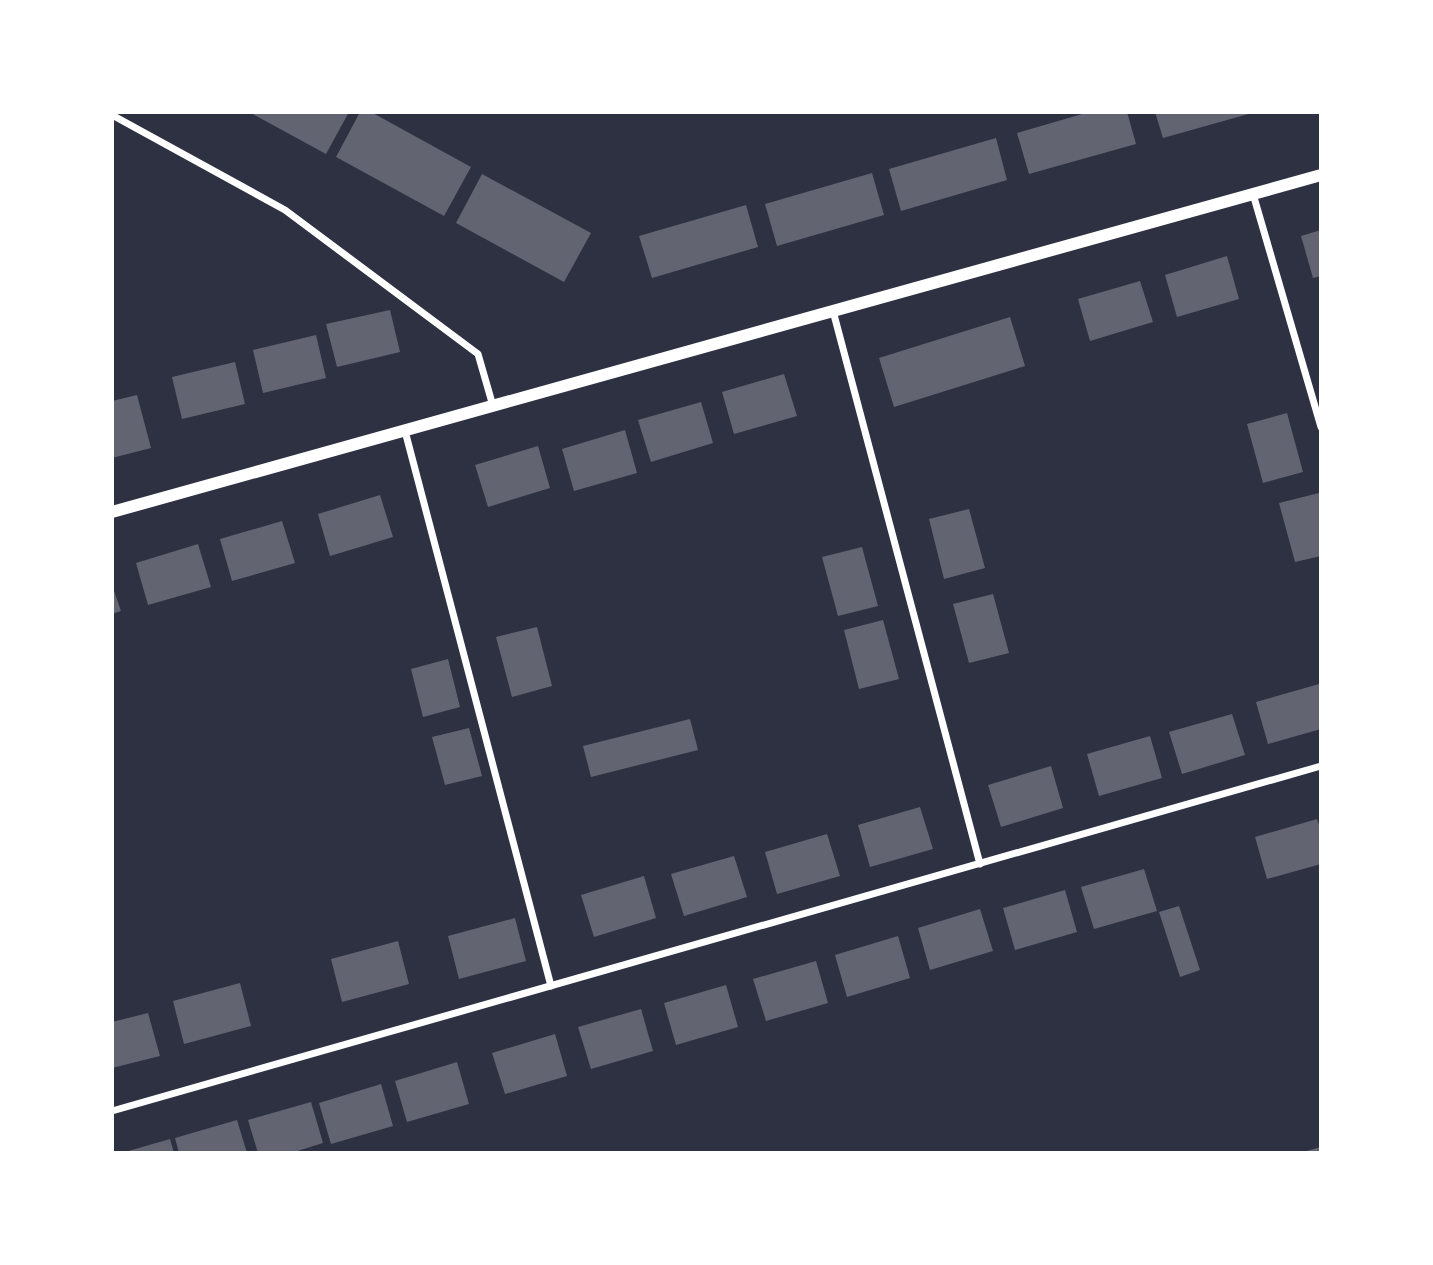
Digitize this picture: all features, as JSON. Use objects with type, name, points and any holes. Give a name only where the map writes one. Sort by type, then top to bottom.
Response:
[{"type":"street","points":[[112,115],[285,209],[478,354],[493,406]]},
{"type":"street","points":[[112,512],[1321,175]]},
{"type":"street","points":[[1253,194],[1321,427]]},
{"type":"street","points":[[834,311],[979,864]]},
{"type":"street","points":[[405,431],[551,986]]},
{"type":"street","points":[[112,1111],[1321,766]]},
{"type":"building","points":[[249,112],[349,112],[326,154]]},
{"type":"building","points":[[360,112],[371,112],[471,167],[444,216],[336,157]]},
{"type":"building","points":[[1089,112],[1127,112],[1136,144],[1029,174],[1017,133]]},
{"type":"building","points":[[1155,112],[1252,112],[1252,113],[1163,138]]},
{"type":"building","points":[[996,138],[1007,180],[901,211],[889,169]]},
{"type":"building","points":[[872,173],[884,215],[777,246],[765,204]]},
{"type":"building","points":[[482,174],[591,233],[564,282],[456,223]]},
{"type":"building","points":[[746,205],[758,247],[652,278],[639,236]]},
{"type":"building","points":[[1321,230],[1321,276],[1313,278],[1301,236]]},
{"type":"building","points":[[1227,256],[1239,299],[1177,317],[1165,275]]},
{"type":"building","points":[[1140,281],[1153,322],[1090,341],[1078,299]]},
{"type":"building","points":[[390,310],[400,352],[337,367],[326,324]]},
{"type":"building","points":[[1010,317],[1025,366],[894,407],[879,358]]},
{"type":"building","points":[[316,335],[326,378],[263,393],[253,350]]},
{"type":"building","points":[[235,362],[245,404],[182,419],[172,377]]},
{"type":"building","points":[[784,374],[797,416],[734,434],[722,392]]},
{"type":"building","points":[[137,395],[151,448],[112,458],[112,401]]},
{"type":"building","points":[[701,402],[713,443],[651,462],[638,420]]},
{"type":"building","points":[[1287,413],[1303,472],[1263,483],[1247,424]]},
{"type":"building","points":[[625,430],[637,473],[574,491],[562,449]]},
{"type":"building","points":[[538,446],[550,488],[488,507],[475,465]]},
{"type":"building","points":[[1319,493],[1321,556],[1295,562],[1279,503]]},
{"type":"building","points":[[380,495],[393,537],[330,556],[318,514]]},
{"type":"building","points":[[969,509],[985,568],[944,579],[929,519]]},
{"type":"building","points":[[282,521],[295,563],[232,581],[220,539]]},
{"type":"building","points":[[198,544],[211,587],[148,605],[136,563]]},
{"type":"building","points":[[862,547],[878,606],[838,616],[822,557]]},
{"type":"building","points":[[112,585],[121,611],[112,614]]},
{"type":"building","points":[[993,594],[1009,653],[969,663],[953,604]]},
{"type":"building","points":[[883,620],[899,679],[859,689],[844,630]]},
{"type":"building","points":[[537,627],[552,686],[512,697],[496,637]]},
{"type":"building","points":[[448,659],[460,707],[423,717],[411,669]]},
{"type":"building","points":[[1319,684],[1321,729],[1268,744],[1256,702]]},
{"type":"building","points":[[1232,714],[1245,755],[1182,774],[1169,732]]},
{"type":"building","points":[[690,719],[698,750],[591,777],[583,746]]},
{"type":"building","points":[[469,728],[482,776],[445,785],[432,737]]},
{"type":"building","points":[[1150,736],[1162,778],[1099,796],[1087,754]]},
{"type":"building","points":[[1051,766],[1063,808],[1001,827],[988,785]]},
{"type":"building","points":[[920,807],[933,849],[870,867],[858,825]]},
{"type":"building","points":[[1317,819],[1321,831],[1321,864],[1267,879],[1255,837]]},
{"type":"building","points":[[827,834],[840,876],[777,894],[765,852]]},
{"type":"building","points":[[734,856],[747,897],[684,916],[671,874]]},
{"type":"building","points":[[1144,869],[1157,911],[1094,929],[1081,887]]},
{"type":"building","points":[[644,876],[656,918],[594,937],[581,895]]},
{"type":"building","points":[[1065,890],[1077,932],[1015,950],[1003,908]]},
{"type":"building","points":[[1179,906],[1200,970],[1180,977],[1159,912]]},
{"type":"building","points":[[980,909],[993,951],[930,970],[918,928]]},
{"type":"building","points":[[515,918],[526,961],[459,979],[448,936]]},
{"type":"building","points":[[898,936],[910,978],[847,997],[835,955]]},
{"type":"building","points":[[398,941],[409,984],[342,1002],[331,959]]},
{"type":"building","points":[[816,961],[828,1003],[766,1021],[753,979]]},
{"type":"building","points":[[240,983],[251,1026],[184,1044],[173,1001]]},
{"type":"building","points":[[726,985],[738,1027],[676,1045],[664,1003]]},
{"type":"building","points":[[641,1009],[653,1051],[591,1069],[578,1027]]},
{"type":"building","points":[[148,1013],[160,1056],[112,1068],[112,1022]]},
{"type":"building","points":[[555,1034],[567,1076],[505,1094],[492,1053]]},
{"type":"building","points":[[457,1062],[469,1104],[407,1122],[395,1081]]},
{"type":"building","points":[[381,1084],[393,1126],[331,1144],[319,1103]]},
{"type":"building","points":[[311,1102],[323,1143],[291,1153],[258,1153],[248,1120]]},
{"type":"building","points":[[237,1120],[247,1153],[179,1153],[175,1138]]},
{"type":"building","points":[[170,1139],[174,1153],[125,1153],[125,1152]]},
{"type":"building","points":[[1321,1147],[1321,1153],[1303,1153],[1303,1152]]}]
